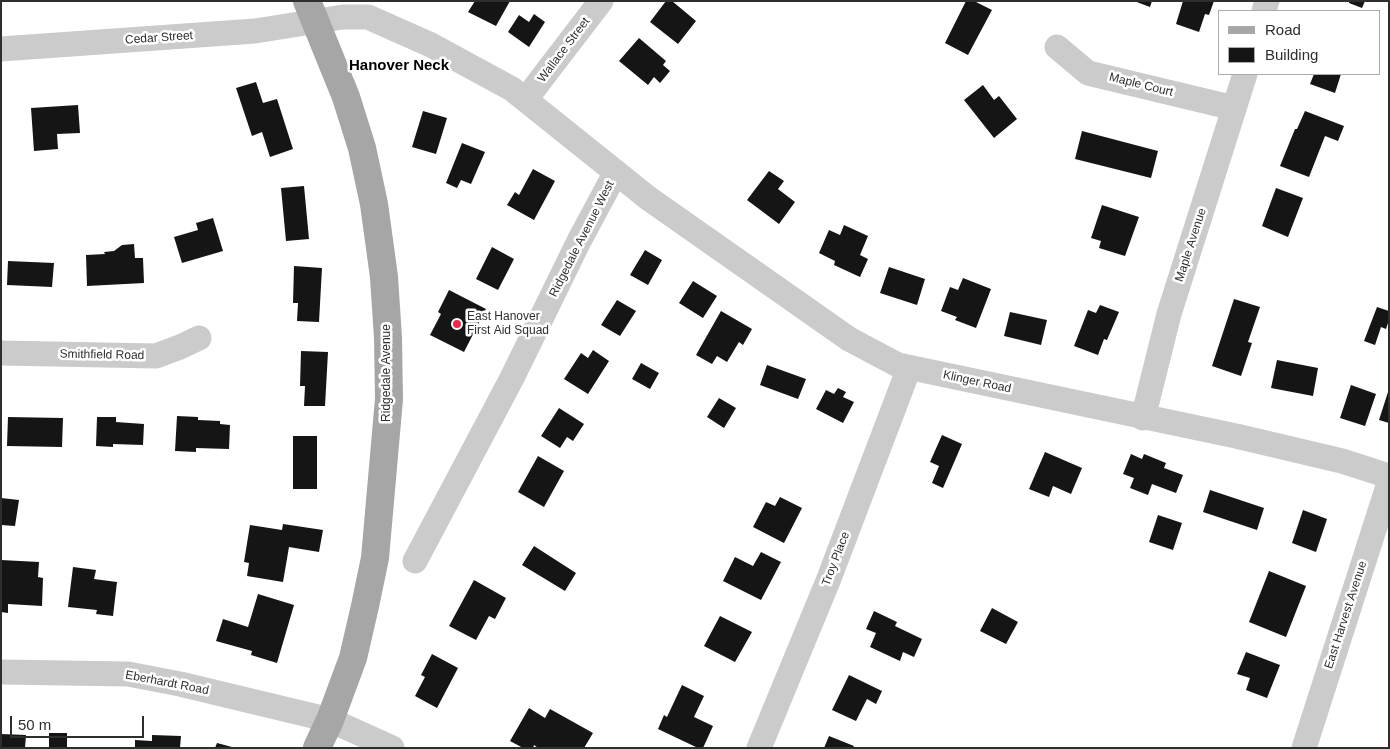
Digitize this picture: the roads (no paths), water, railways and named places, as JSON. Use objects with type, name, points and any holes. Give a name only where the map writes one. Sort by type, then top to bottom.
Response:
[{"type":"main road","name":"Ridgedale Avenue","points":[[311,11],[346,97],[362,148],[374,204],[384,277],[389,399],[375,558],[352,658],[330,720],[317,748]]},
{"type":"street","name":"Wallace Street","points":[[526,99],[601,1]]},
{"type":"street","name":"Ridgedale Avenue West","points":[[311,11],[343,17],[368,17],[431,45],[512,89],[616,172],[579,241],[512,378],[415,561]]},
{"type":"street","name":"Cedar Street","points":[[1,49],[255,31],[311,11]]},
{"type":"street","name":"Maple Court","points":[[1057,47],[1088,73],[1234,108]]},
{"type":"street","name":"Maple Avenue","points":[[1143,418],[1169,314],[1245,75]]},
{"type":"street","name":"Klinger Road","points":[[616,172],[648,198],[849,339],[898,365],[1255,441],[1342,461],[1389,476]]},
{"type":"street","name":"Smithfield Road","points":[[1,353],[156,356],[199,338]]},
{"type":"street","name":"Troy Place","points":[[759,748],[828,581],[909,368]]},
{"type":"street","name":"East Harvest Avenue","points":[[1304,748],[1389,483]]},
{"type":"street","name":"Eberhardt Road","points":[[1,672],[128,674],[180,684],[330,720],[392,748]]},
{"type":"place","name":"East Hanover First Aid Squad","points":[[457,324]]},
{"type":"district","name":"Hanover Neck","points":[[399,66]]}]
